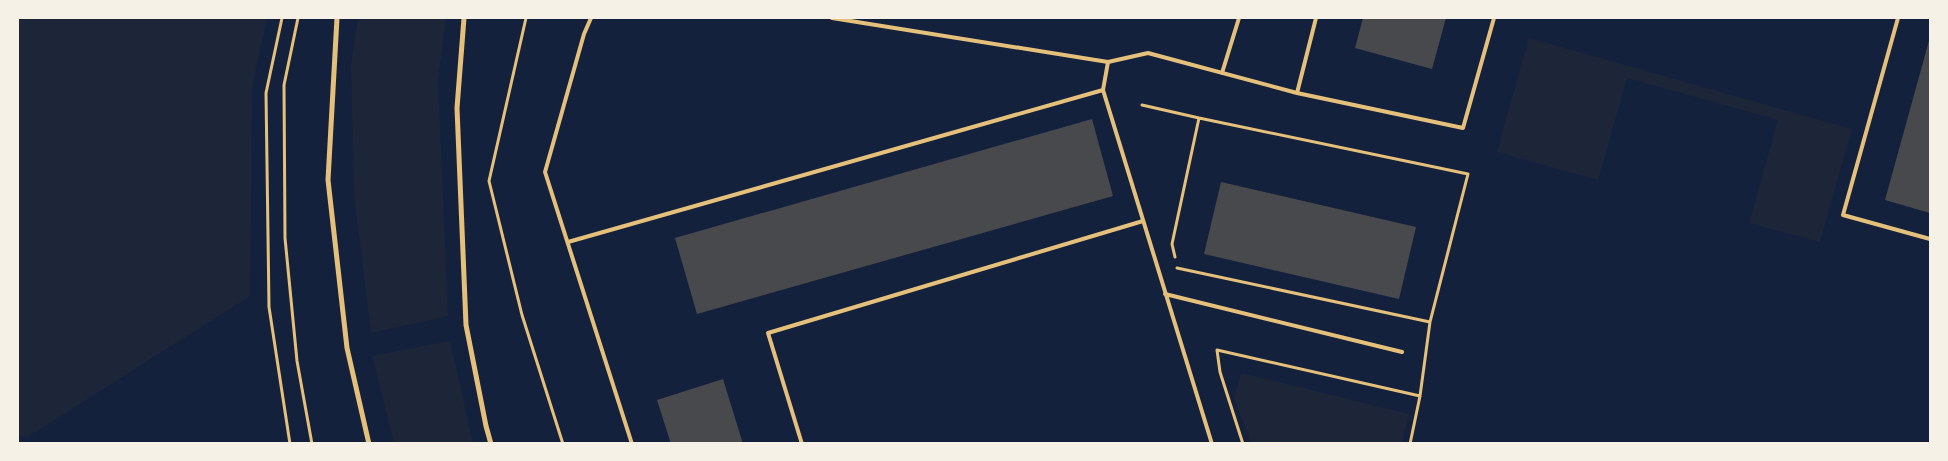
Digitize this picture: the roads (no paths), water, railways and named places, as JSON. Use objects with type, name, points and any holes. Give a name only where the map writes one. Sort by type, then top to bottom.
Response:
[{"type":"street","points":[[337,18],[328,180],[347,348],[369,444]]},
{"type":"street","points":[[464,18],[457,108],[466,325],[491,444]]},
{"type":"lane","points":[[591,18],[584,34],[545,172],[632,444]]},
{"type":"lane","points":[[832,18],[1108,62],[1148,53],[1297,93],[1463,128],[1494,18]]},
{"type":"lane","points":[[1222,73],[1239,18]]},
{"type":"lane","points":[[1297,93],[1316,18]]},
{"type":"lane","points":[[1898,18],[1843,216],[1930,240]]},
{"type":"lane","points":[[1108,62],[1103,90],[1212,444]]},
{"type":"lane","points":[[568,242],[1103,90]]},
{"type":"lane","points":[[802,444],[768,333],[1143,221]]},
{"type":"lane","points":[[1165,294],[1402,352]]}]
